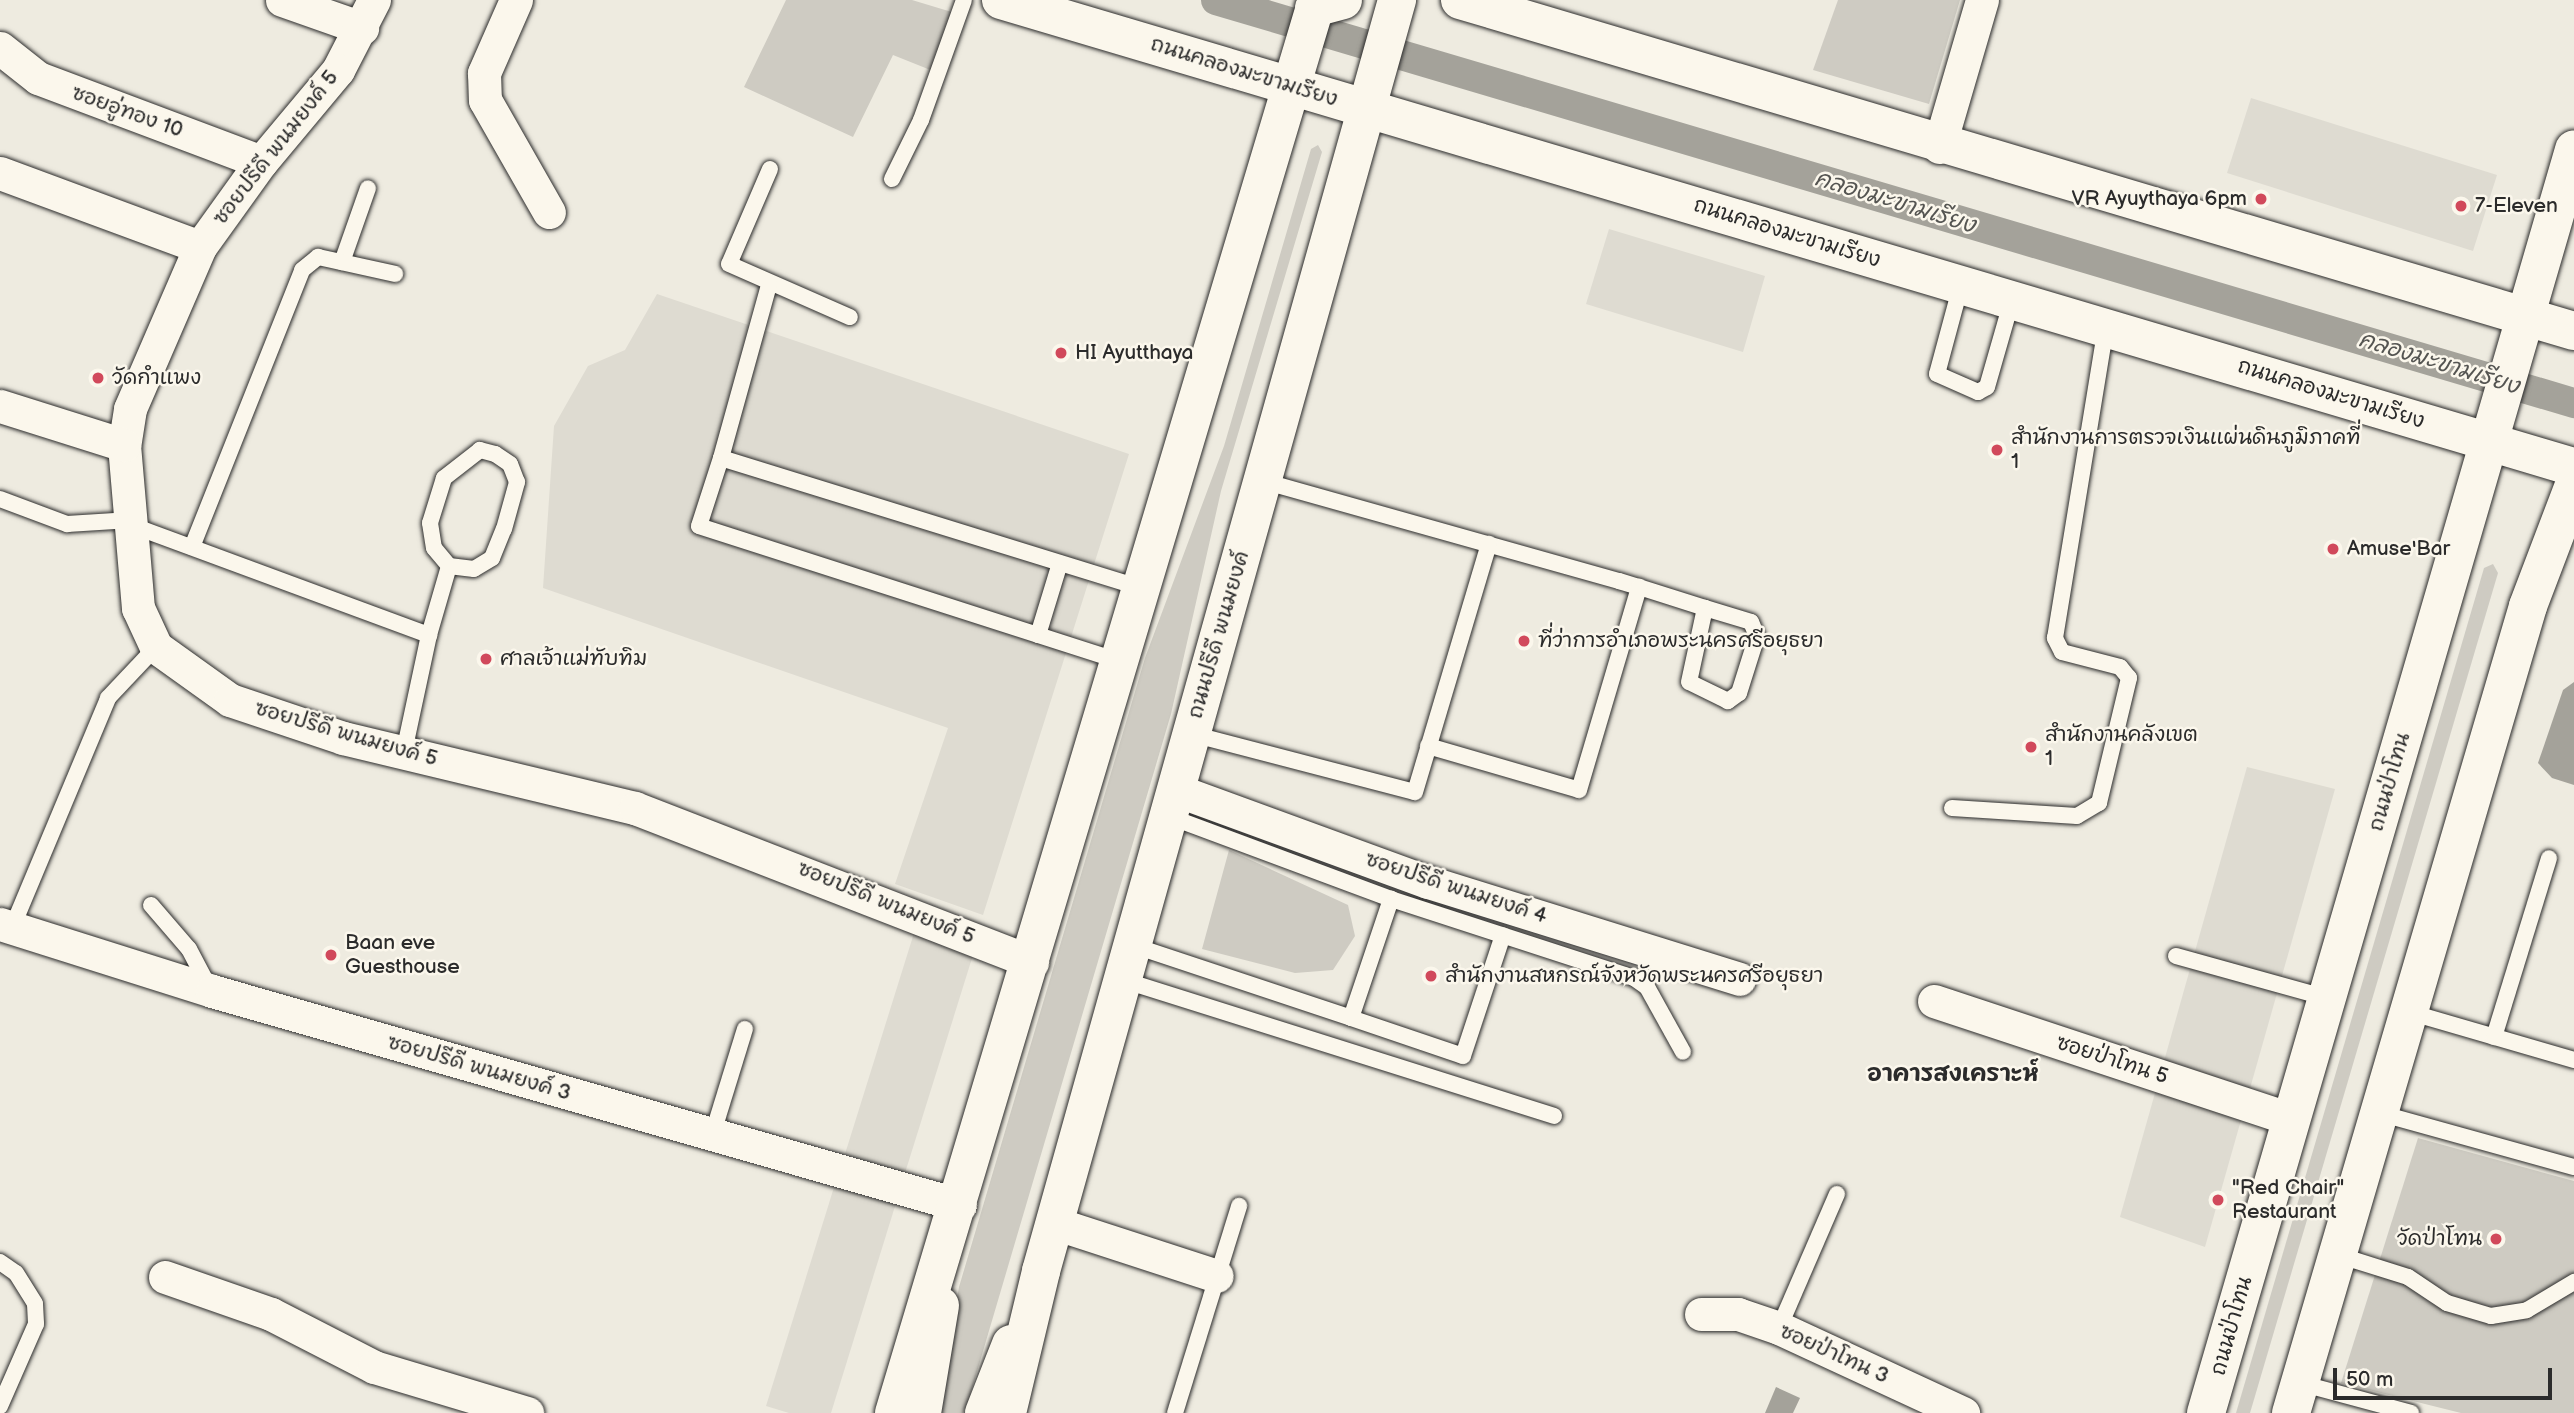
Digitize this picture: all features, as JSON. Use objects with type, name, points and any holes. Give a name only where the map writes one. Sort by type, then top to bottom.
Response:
[{"type":"street","points":[[282,0],[368,14]]},
{"type":"street","points":[[516,0],[484,73],[485,100],[549,212]]},
{"type":"street","name":"ถนนคลองมะขามเรียง","points":[[1001,0],[1296,73],[1371,95],[1961,285],[2106,328],[2492,430],[2574,467]]},
{"type":"street","points":[[1463,0],[2522,327],[2574,331]]},
{"type":"street","points":[[1940,147],[1982,0]]},
{"type":"street","points":[[894,1413],[956,1218],[1296,73],[1325,3]]},
{"type":"street","name":"ถนนปรีดี พนมยงค์","points":[[1007,1413],[1041,1270],[1396,6]]},
{"type":"street","name":"ซอยปรีดี พนมยงค์ 5","points":[[368,14],[338,70],[261,162],[200,247],[130,409],[124,445],[138,608],[156,647],[230,700],[404,752],[635,808],[1032,962]]},
{"type":"street","name":"ซอยอู่ทอง 10","points":[[0,48],[38,79],[261,162]]},
{"type":"street","name":"ถนนป่าโทน","points":[[2206,1413],[2574,150]]},
{"type":"street","points":[[0,173],[200,247]]},
{"type":"street","points":[[0,406],[124,445]]},
{"type":"street","points":[[2296,1398],[2528,606],[2574,485]]},
{"type":"street","name":"ซอยปรีดี พนมยงค์ 4","points":[[1172,803],[1739,978]]},
{"type":"street","name":"ซอยปรีดี พนมยงค์ 3","points":[[6,926],[212,991],[712,1136],[956,1218]]},
{"type":"street","name":"ซอยป่าโทน 5","points":[[1934,1001],[2291,1119]]},
{"type":"street","points":[[922,1413],[956,1218]]},
{"type":"street","points":[[1054,1223],[1217,1276]]},
{"type":"street","name":"ถนนปรีดี พนมยงค์","points":[[984,1413],[1041,1270]]},
{"type":"street","points":[[165,1277],[271,1314],[374,1367],[527,1413]]},
{"type":"street","name":"ซอยป่าโทน 3","points":[[1701,1314],[1738,1314],[1779,1328],[1963,1413]]},
{"type":"lane","points":[[892,179],[922,120],[964,0]]},
{"type":"lane","points":[[770,169],[729,264],[769,285],[850,317]]},
{"type":"lane","points":[[342,262],[368,188]]},
{"type":"lane","points":[[192,547],[302,270],[318,257],[395,274]]},
{"type":"lane","points":[[769,285],[730,407],[721,458],[699,526],[1121,662]]},
{"type":"lane","points":[[1961,285],[1937,374],[1978,391],[1987,387],[2012,300]]},
{"type":"lane","points":[[1952,808],[2077,816],[2099,803],[2129,678],[2120,667],[2062,652],[2055,638],[2106,328]]},
{"type":"lane","points":[[480,450],[495,454],[510,464],[517,482],[504,529],[492,558],[474,569],[449,566],[434,548],[430,523],[444,478],[480,450]]},
{"type":"lane","points":[[721,458],[1143,589]]},
{"type":"lane","points":[[1263,481],[1639,587],[1706,608],[1756,627],[1739,693],[1728,701],[1689,682],[1706,608]]},
{"type":"lane","points":[[0,499],[67,524],[131,523],[429,635]]},
{"type":"lane","points":[[1192,734],[1415,792],[1489,544]]},
{"type":"lane","points":[[1038,635],[1060,563]]},
{"type":"lane","points":[[404,752],[429,635],[449,566]]},
{"type":"lane","points":[[1428,746],[1579,790],[1639,587]]},
{"type":"lane","points":[[6,926],[108,698],[156,647]]},
{"type":"lane","points":[[1172,803],[1391,899],[1634,978],[1647,987],[1683,1052]]},
{"type":"lane","points":[[2494,1037],[2549,858]]},
{"type":"lane","points":[[1351,1018],[1391,899]]},
{"type":"lane","points":[[152,905],[189,949],[212,991]]},
{"type":"lane","points":[[1127,962],[1351,1018],[1463,1056],[1503,935]]},
{"type":"lane","points":[[2176,956],[2327,998]]},
{"type":"lane","points":[[1127,962],[1554,1116]]},
{"type":"lane","points":[[2409,1012],[2574,1060]]},
{"type":"lane","points":[[712,1136],[745,1029]]},
{"type":"lane","points":[[2379,1113],[2574,1167]]},
{"type":"lane","points":[[1779,1328],[1837,1194]]},
{"type":"lane","points":[[1175,1413],[1239,1206]]},
{"type":"lane","points":[[2338,1255],[2407,1277],[2447,1303],[2491,1316],[2528,1310],[2574,1282]]},
{"type":"lane","points":[[0,1262],[16,1273],[35,1304],[36,1324],[0,1406]]},
{"type":"lane","points":[[2296,1398],[2411,1413]]},
{"type":"shaded area","points":[[786,0],[912,0],[955,13],[933,71],[893,55],[853,137],[744,87]]},
{"type":"shaded area","points":[[1838,0],[1960,0],[1929,104],[1813,70]]},
{"type":"shaded area","points":[[2251,98],[2497,175],[2473,251],[2227,173]]},
{"type":"shaded area","points":[[1318,145],[1322,152],[1221,491],[1171,714],[968,1402],[963,1413],[937,1413],[959,1287],[1145,658],[1224,446],[1311,149]]},
{"type":"shaded area","points":[[1609,229],[1765,276],[1743,352],[1586,304]]},
{"type":"shaded area","points":[[657,294],[1129,454],[983,915],[895,884],[948,728],[543,588],[554,426],[588,366],[625,350]]},
{"type":"shaded area","points":[[2493,564],[2498,573],[2250,1413],[2236,1413],[2484,568]]},
{"type":"shaded area","points":[[2574,682],[2574,785],[2552,778],[2538,763],[2563,690]]},
{"type":"shaded area","points":[[2247,767],[2335,789],[2205,1247],[2120,1217]]},
{"type":"shaded area","points":[[1229,850],[1348,905],[1355,936],[1333,970],[1295,973],[1202,949]]},
{"type":"shaded area","points":[[914,933],[973,955],[905,1173],[845,1154]]},
{"type":"shaded area","points":[[2418,1138],[2574,1181],[2574,1413],[2461,1413],[2341,1383]]},
{"type":"shaded area","points":[[835,1184],[896,1203],[831,1413],[789,1413],[766,1406]]},
{"type":"shaded area","points":[[1776,1387],[1800,1398],[1793,1413],[1765,1413]]},
{"type":"waterway","name":"คลองมะขามเรียง","points":[[1216,0],[2574,403]]},
{"type":"place","name":"VR Ayuythaya 6pm","points":[[2261,199]]},
{"type":"place","name":"7-Eleven","points":[[2461,206]]},
{"type":"place","name":"HI Ayutthaya","points":[[1061,353]]},
{"type":"place","name":"วัดกำแพง","points":[[98,378]]},
{"type":"place","name":"สำนักงานการตรวจเงินแผ่นดินภูมิภาคที่ 1","points":[[1997,450]]},
{"type":"place","name":"Amuse'Bar","points":[[2333,549]]},
{"type":"place","name":"ที่ว่าการอำเภอพระนครศรีอยุธยา","points":[[1524,641]]},
{"type":"place","name":"ศาลเจ้าแม่ทับทิม","points":[[486,659]]},
{"type":"place","name":"สำนักงานคลังเขต 1","points":[[2031,747]]},
{"type":"place","name":"Baan eve Guesthouse","points":[[331,955]]},
{"type":"place","name":"สํานักงานสหกรณ์จังหวัดพระนครศรีอยุธยา","points":[[1431,976]]},
{"type":"place","name":"\"Red Chair\" Restaurant","points":[[2218,1200]]},
{"type":"place","name":"วัดป่าโทน","points":[[2496,1239]]},
{"type":"district","name":"อาคารสงเคราะห์","points":[[1953,1074]]}]
